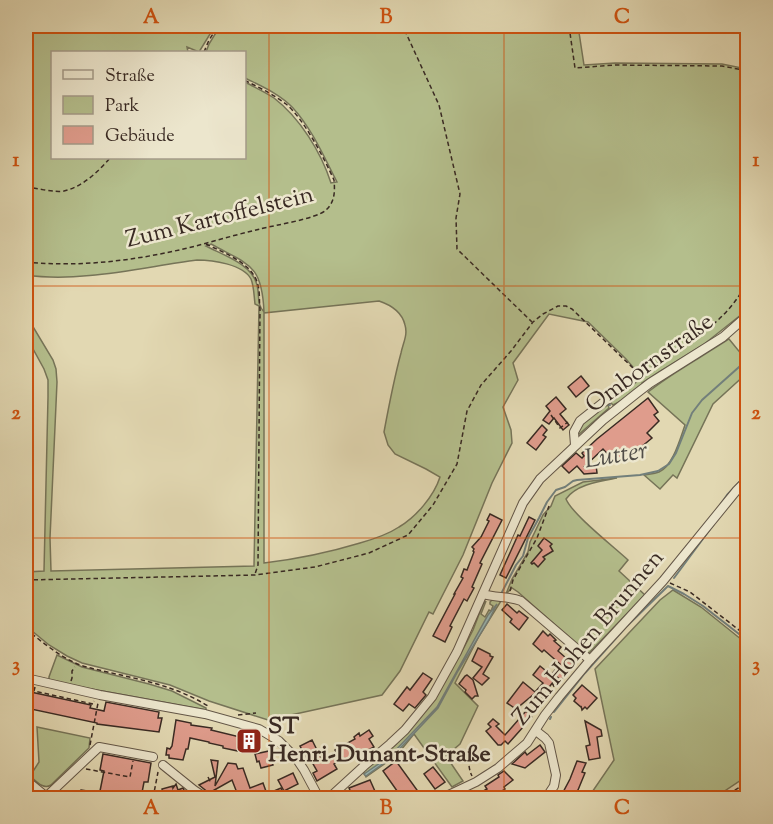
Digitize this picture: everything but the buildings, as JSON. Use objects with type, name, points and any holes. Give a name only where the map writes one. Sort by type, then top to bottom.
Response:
[{"type":"street","name":"Ombornstraße","points":[[333,797],[405,730],[426,705],[448,670],[519,513],[529,494],[547,471],[603,420],[650,383],[714,343],[747,315]]},
{"type":"street","points":[[575,445],[574,432],[580,421],[638,375]]},
{"type":"street","name":"Zum Hohen Brunnen","points":[[442,798],[476,782],[498,768],[521,748],[590,660],[663,581],[747,479]]},
{"type":"street","points":[[483,594],[508,597],[523,602],[590,660]]},
{"type":"street","points":[[26,678],[219,717],[259,729],[279,741],[296,758],[319,798]]},
{"type":"street","points":[[536,731],[549,743],[556,775],[554,786],[546,798]]},
{"type":"street","points":[[26,780],[47,798],[76,767],[99,747],[153,757]]},
{"type":"street","points":[[161,764],[207,798]]},
{"type":"path","points":[[204,51],[218,26]]},
{"type":"path","points":[[398,26],[406,33],[440,105],[460,194],[456,218],[457,249],[533,322]]},
{"type":"path","points":[[569,26],[575,68],[615,65],[722,66],[747,71]]},
{"type":"path","name":"Zum Kartoffelstein","points":[[26,262],[95,264],[142,257],[206,244],[248,231],[318,215],[328,208],[335,186],[330,170],[309,134],[296,115],[279,99],[246,81]]},
{"type":"path","points":[[26,187],[62,192],[84,182],[109,159]]},
{"type":"path","points":[[206,244],[248,267],[258,284],[260,309],[258,565],[255,575]]},
{"type":"path","points":[[26,580],[255,575],[315,567],[369,553],[408,536],[433,505],[457,464],[467,411],[481,384],[533,322],[551,309],[566,306],[582,318],[627,361],[638,375],[677,350],[719,318],[734,302],[747,279]]},
{"type":"path","points":[[551,415],[560,428],[568,422]]},
{"type":"path","points":[[508,597],[513,580],[534,545],[549,506]]},
{"type":"path","points":[[663,581],[690,592],[747,637]]},
{"type":"path","points":[[26,629],[77,664],[168,687],[206,705],[219,717]]},
{"type":"path","points":[[69,688],[75,667]]},
{"type":"path","points":[[37,680],[34,691],[93,704],[95,698],[99,700],[92,738]]},
{"type":"path","points":[[540,710],[543,697],[541,695]]},
{"type":"path","points":[[464,752],[469,762],[469,770],[476,782]]},
{"type":"path","points":[[76,767],[130,777],[135,754]]},
{"type":"path","points":[[412,760],[413,754]]},
{"type":"path","points":[[153,798],[161,764]]},
{"type":"path","points":[[208,777],[210,781],[212,780]]},
{"type":"path","points":[[722,798],[747,782]]},
{"type":"path","points":[[214,790],[218,791],[218,798]]},
{"type":"path","points":[[361,794],[363,798]]},
{"type":"green space","points":[[26,26],[215,26],[200,51],[187,47],[188,51],[51,51],[51,159],[246,159],[246,83],[274,98],[292,115],[322,159],[331,183],[337,182],[300,116],[282,99],[246,79],[246,51],[206,51],[220,26],[578,26],[584,65],[722,64],[747,69],[747,310],[703,345],[642,383],[643,385],[623,400],[608,405],[609,408],[577,436],[578,427],[638,373],[588,322],[549,314],[513,363],[518,380],[503,407],[511,430],[512,443],[492,483],[463,555],[433,614],[429,612],[400,671],[382,695],[268,720],[209,701],[170,685],[82,663],[49,645],[26,626],[26,572],[44,571],[48,380],[26,336],[26,315],[56,369],[50,538],[51,571],[254,566],[259,306],[255,304],[251,279],[234,266],[197,260],[90,276],[26,275]],"holes":[[[211,244],[244,262],[256,275],[263,296],[264,312],[259,302],[257,285],[249,271],[236,261],[206,246]],[[379,301],[392,307],[404,320],[406,332],[384,432],[388,445],[395,454],[440,477],[437,484],[429,499],[418,512],[385,535],[324,553],[264,563],[264,313]]]},
{"type":"green space","points":[[729,339],[742,355],[747,350],[747,373],[713,404],[677,478],[673,475],[660,489],[644,475],[664,469],[675,452],[685,425],[648,392]]},
{"type":"green space","points":[[617,478],[582,487],[566,499],[585,521],[628,560],[619,571],[645,595],[588,654],[518,592],[512,588],[506,594],[528,552],[530,542],[543,515],[551,506],[555,496],[583,482]]},
{"type":"green space","points":[[673,590],[701,607],[747,644],[747,776],[714,798],[588,798],[614,760],[595,669],[660,600]]},
{"type":"green space","points":[[493,599],[501,601],[479,636],[455,683],[478,706],[460,744],[446,756],[463,781],[452,787],[414,734],[397,755],[366,777],[363,771],[403,737],[461,653],[483,604],[486,601],[481,614],[485,617],[489,610],[491,611],[493,606],[490,602]]},
{"type":"green space","points":[[57,655],[82,667],[172,691],[206,710],[49,680]]},
{"type":"green space","points":[[37,727],[90,738],[89,748],[48,786],[40,784],[30,776],[39,762]]},
{"type":"water","points":[[497,604],[438,708],[391,758],[366,776],[364,774],[390,756],[437,707],[488,615]]},
{"type":"waterway","name":"Lutter","points":[[501,594],[523,556],[528,538],[547,502],[556,490],[577,480],[640,475],[658,471],[669,464],[676,453],[692,413],[702,400],[748,359]]},
{"type":"waterway","points":[[720,505],[748,473]]},
{"type":"waterway","points":[[674,578],[714,524]]},
{"type":"waterway","points":[[554,712],[626,627],[668,586],[703,606],[748,641]]},
{"type":"place","name":"ST Henri-Dunant-Straße","points":[[249,741]]}]
